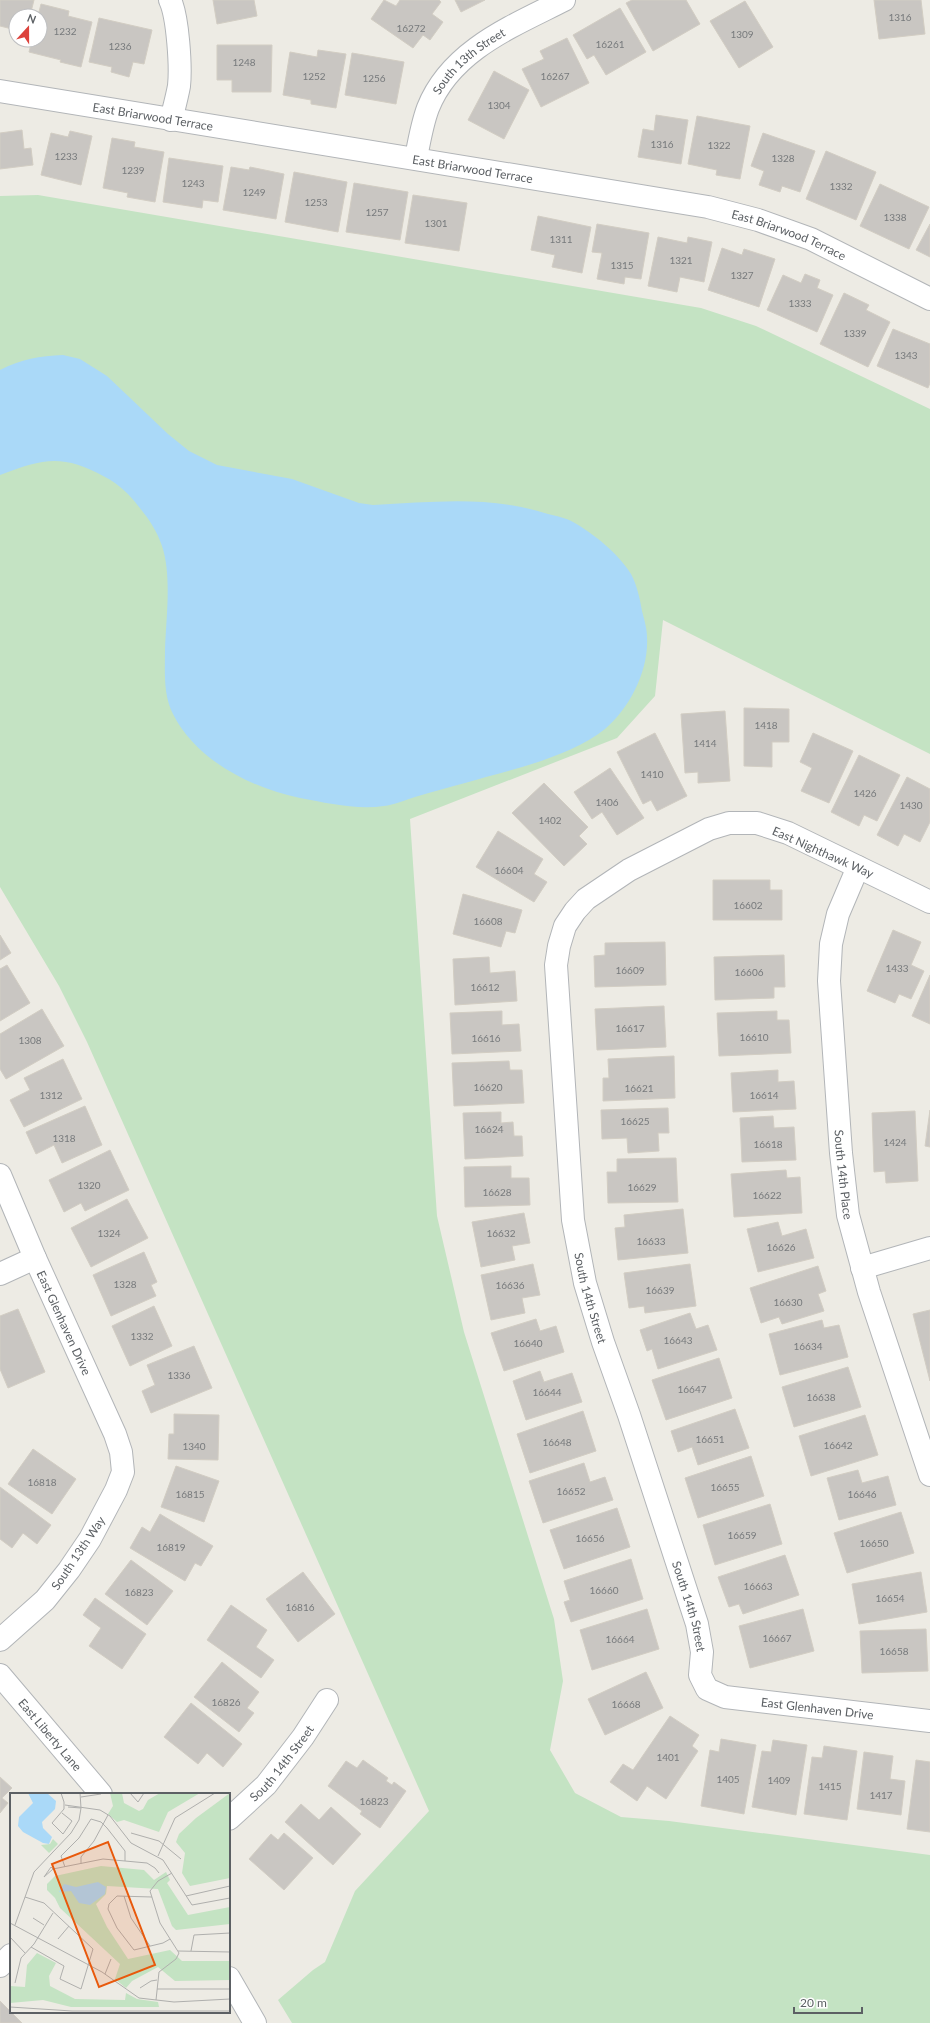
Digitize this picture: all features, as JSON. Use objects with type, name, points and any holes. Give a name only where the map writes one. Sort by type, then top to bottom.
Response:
[{"type":"street","points":[[170,0],[174,8],[178,41],[179,85],[171,120]]},
{"type":"street","name":"South 13th Street","points":[[416,158],[428,107],[442,83],[459,61],[489,39],[564,0]]},
{"type":"street","name":"East Briarwood Terrace","points":[[0,91],[708,207],[758,220],[811,239],[930,299]]},
{"type":"street","name":"East Nighthawk Way","points":[[586,899],[629,870],[709,828],[729,823],[757,823],[788,833],[930,902]]},
{"type":"street","name":"South 14th Place","points":[[858,867],[846,890],[838,914],[831,944],[829,981],[841,1153],[848,1215],[862,1268],[930,1475]]},
{"type":"street","name":"South 14th Street","points":[[586,899],[575,911],[565,926],[559,946],[556,964],[573,1220],[586,1283],[603,1342],[629,1415],[697,1624],[702,1652],[700,1676],[707,1689]]},
{"type":"street","name":"East Glenhaven Drive","points":[[0,1175],[35,1258],[115,1434],[121,1452],[123,1472]]},
{"type":"street","points":[[862,1268],[930,1248]]},
{"type":"street","points":[[0,1274],[35,1258]]},
{"type":"street","name":"South 13th Way","points":[[0,1640],[45,1600],[69,1570],[103,1516],[123,1472]]},
{"type":"street","name":"East Liberty Lane","points":[[0,1675],[100,1793]]},
{"type":"street","name":"East Glenhaven Drive","points":[[707,1689],[725,1697],[930,1721]]},
{"type":"street","name":"South 14th Street","points":[[230,1818],[266,1785],[302,1737],[327,1700]]},
{"type":"street","points":[[0,1966],[10,1956]]},
{"type":"street","points":[[230,1980],[255,2023]]},
{"type":"green space","points":[[38,195],[701,308],[756,326],[930,409],[930,754],[663,620],[655,696],[617,738],[410,819],[437,1216],[464,1332],[554,1619],[563,1681],[550,1750],[575,1793],[621,1817],[669,1821],[930,1855],[930,2023],[292,2023],[278,2000],[313,1970],[325,1962],[355,1891],[429,1811],[87,1042],[59,986],[0,887],[0,196]]},
{"type":"water","points":[[63,355],[80,359],[107,376],[168,434],[189,451],[217,465],[292,479],[359,503],[373,505],[461,501],[504,504],[561,517],[581,527],[612,551],[626,566],[638,592],[646,630],[647,650],[641,675],[630,699],[605,729],[574,748],[519,768],[415,797],[396,804],[373,807],[352,807],[300,798],[263,787],[227,770],[210,758],[196,745],[183,730],[170,707],[166,691],[165,674],[168,597],[167,570],[158,535],[143,512],[120,486],[105,477],[77,465],[53,461],[41,462],[0,475],[0,370],[15,363],[31,359]]},
{"type":"building","points":[[0,0],[34,0],[32,8],[8,8],[8,28],[0,26]]},
{"type":"building","points":[[213,0],[254,0],[257,16],[217,24]]},
{"type":"building","points":[[384,0],[396,6],[400,0],[439,0],[441,2],[432,14],[443,22],[430,40],[423,35],[413,48],[371,19]]},
{"type":"building","points":[[455,0],[485,0],[461,12]]},
{"type":"building","points":[[632,0],[686,0],[700,24],[653,51],[626,3]]},
{"type":"building","points":[[874,0],[921,0],[925,34],[879,39]]},
{"type":"building","points":[[745,1],[773,47],[739,68],[710,21]]},
{"type":"building","points":[[41,4],[69,11],[68,16],[92,22],[81,67],[29,52],[30,48],[48,48],[48,8],[40,8]]},
{"type":"building","points":[[620,8],[646,52],[606,75],[594,55],[587,59],[573,35]]},
{"type":"building","points":[[99,18],[152,30],[144,64],[133,62],[129,77],[111,72],[112,67],[89,62]]},
{"type":"building","points":[[567,38],[589,83],[541,107],[522,69],[544,59],[540,51]]},
{"type":"building","points":[[217,45],[272,45],[271,92],[232,92],[232,80],[217,80]]},
{"type":"building","points":[[318,50],[346,54],[336,108],[311,104],[311,100],[283,95],[290,52],[317,57]]},
{"type":"building","points":[[352,53],[404,62],[396,104],[345,95]]},
{"type":"building","points":[[494,71],[529,90],[504,139],[468,120]]},
{"type":"building","points":[[656,115],[688,120],[681,164],[638,157],[643,129],[654,131]]},
{"type":"building","points":[[697,116],[750,126],[740,179],[716,175],[717,170],[688,164]]},
{"type":"building","points":[[22,130],[24,149],[31,148],[33,165],[0,169],[0,133]]},
{"type":"building","points":[[70,131],[92,136],[81,185],[41,175],[51,133],[68,137]]},
{"type":"building","points":[[763,133],[815,151],[800,192],[782,186],[780,192],[759,185],[764,171],[751,166]]},
{"type":"building","points":[[112,138],[135,142],[134,147],[164,152],[155,202],[127,197],[128,193],[103,188]]},
{"type":"building","points":[[826,151],[876,172],[856,220],[806,199]]},
{"type":"building","points":[[169,158],[223,166],[218,202],[203,200],[202,208],[163,202]]},
{"type":"building","points":[[231,167],[249,170],[250,167],[284,174],[276,219],[223,210]]},
{"type":"building","points":[[294,172],[347,182],[338,232],[285,222]]},
{"type":"building","points":[[354,183],[408,192],[400,240],[346,232]]},
{"type":"building","points":[[880,184],[929,207],[909,249],[860,226]]},
{"type":"building","points":[[413,195],[467,203],[459,251],[405,243]]},
{"type":"building","points":[[538,216],[591,227],[582,273],[552,267],[555,255],[531,250]]},
{"type":"building","points":[[597,224],[649,233],[641,279],[625,277],[624,284],[597,279],[602,253],[592,252]]},
{"type":"building","points":[[930,224],[930,257],[916,250]]},
{"type":"building","points":[[658,237],[687,243],[688,237],[712,242],[704,282],[680,277],[677,292],[648,286]]},
{"type":"building","points":[[722,248],[742,255],[744,249],[775,259],[759,307],[708,290]]},
{"type":"building","points":[[805,274],[820,280],[817,288],[833,295],[817,332],[767,310],[783,275],[801,283]]},
{"type":"building","points":[[844,293],[869,305],[866,310],[890,322],[868,367],[820,344]]},
{"type":"building","points":[[893,329],[930,344],[930,383],[928,388],[877,366]]},
{"type":"building","points":[[744,708],[789,709],[789,742],[772,742],[772,767],[744,766]]},
{"type":"building","points":[[725,711],[730,781],[698,783],[698,772],[685,773],[681,714]]},
{"type":"building","points":[[655,733],[687,796],[657,811],[651,800],[643,804],[617,752]]},
{"type":"building","points":[[813,733],[853,751],[829,803],[801,791],[812,768],[800,762]]},
{"type":"building","points":[[859,755],[900,775],[877,821],[864,815],[859,826],[831,812]]},
{"type":"building","points":[[610,768],[644,818],[617,835],[602,812],[592,819],[574,792]]},
{"type":"building","points":[[907,777],[930,789],[930,822],[920,842],[904,834],[898,846],[877,835]]},
{"type":"building","points":[[544,783],[588,827],[579,836],[587,844],[564,866],[512,813]]},
{"type":"building","points":[[498,831],[543,859],[534,874],[547,882],[534,902],[476,867]]},
{"type":"building","points":[[713,880],[770,880],[770,890],[782,890],[782,920],[713,920]]},
{"type":"building","points":[[463,894],[522,910],[515,933],[506,931],[501,947],[453,934]]},
{"type":"building","points":[[893,930],[921,942],[911,965],[924,971],[911,999],[899,994],[895,1003],[867,991]]},
{"type":"building","points":[[0,935],[11,953],[0,960]]},
{"type":"building","points":[[665,942],[666,985],[595,987],[594,956],[605,955],[605,943]]},
{"type":"building","points":[[784,955],[785,987],[774,987],[774,998],[715,1000],[714,957]]},
{"type":"building","points":[[489,957],[490,973],[515,971],[517,1001],[455,1005],[453,959]]},
{"type":"building","points":[[7,965],[30,1003],[0,1021],[0,969]]},
{"type":"building","points":[[930,975],[930,1024],[912,1016]]},
{"type":"building","points":[[664,1006],[666,1047],[597,1050],[595,1009]]},
{"type":"building","points":[[42,1009],[64,1046],[6,1079],[0,1069],[0,1034]]},
{"type":"building","points":[[502,1011],[502,1025],[519,1024],[521,1051],[452,1054],[450,1013]]},
{"type":"building","points":[[777,1011],[777,1020],[789,1020],[791,1053],[719,1056],[717,1013]]},
{"type":"building","points":[[674,1056],[675,1098],[603,1101],[603,1078],[609,1078],[608,1059]]},
{"type":"building","points":[[63,1059],[82,1099],[24,1127],[10,1100],[30,1090],[24,1078]]},
{"type":"building","points":[[509,1061],[510,1070],[522,1070],[524,1103],[454,1106],[452,1063]]},
{"type":"building","points":[[778,1070],[778,1082],[794,1081],[796,1109],[733,1112],[731,1073]]},
{"type":"building","points":[[85,1106],[102,1145],[62,1163],[54,1145],[36,1154],[26,1132]]},
{"type":"building","points":[[668,1108],[669,1133],[658,1133],[659,1151],[628,1153],[627,1138],[602,1139],[601,1110]]},
{"type":"building","points":[[930,1110],[930,1147],[925,1146]]},
{"type":"building","points":[[915,1111],[918,1181],[886,1183],[885,1171],[874,1172],[872,1113]]},
{"type":"building","points":[[501,1112],[501,1123],[513,1122],[514,1136],[522,1136],[523,1156],[465,1159],[463,1113]]},
{"type":"building","points":[[773,1116],[774,1128],[794,1127],[796,1160],[742,1162],[740,1118]]},
{"type":"building","points":[[110,1150],[129,1190],[85,1211],[81,1203],[64,1212],[49,1180]]},
{"type":"building","points":[[676,1158],[678,1202],[608,1203],[607,1172],[617,1172],[617,1159]]},
{"type":"building","points":[[511,1166],[511,1178],[529,1178],[530,1205],[465,1207],[464,1167]]},
{"type":"building","points":[[786,1170],[787,1178],[800,1177],[802,1213],[734,1217],[731,1174]]},
{"type":"building","points":[[127,1199],[148,1238],[91,1267],[71,1228]]},
{"type":"building","points":[[683,1209],[688,1253],[618,1260],[615,1228],[625,1227],[624,1215]]},
{"type":"building","points":[[524,1213],[530,1243],[512,1246],[515,1260],[481,1267],[472,1222]]},
{"type":"building","points":[[778,1222],[782,1236],[806,1229],[814,1258],[758,1272],[747,1229]]},
{"type":"building","points":[[144,1252],[157,1282],[151,1285],[156,1296],[111,1316],[93,1275]]},
{"type":"building","points":[[533,1264],[540,1295],[522,1298],[525,1313],[491,1320],[481,1275]]},
{"type":"building","points":[[690,1264],[696,1306],[645,1313],[644,1306],[629,1308],[624,1273]]},
{"type":"building","points":[[818,1266],[826,1291],[818,1294],[824,1311],[782,1324],[779,1317],[761,1323],[750,1288]]},
{"type":"building","points":[[154,1306],[172,1346],[130,1366],[112,1326]]},
{"type":"building","points":[[18,1309],[45,1372],[8,1388],[0,1369],[0,1316]]},
{"type":"building","points":[[930,1310],[930,1381],[913,1314]]},
{"type":"building","points":[[690,1313],[696,1329],[708,1325],[717,1350],[658,1369],[652,1349],[647,1351],[640,1330]]},
{"type":"building","points":[[536,1319],[540,1331],[556,1326],[564,1352],[504,1371],[491,1333]]},
{"type":"building","points":[[822,1320],[824,1328],[839,1325],[848,1357],[780,1375],[769,1334]]},
{"type":"building","points":[[194,1346],[212,1388],[151,1413],[142,1391],[155,1385],[147,1365]]},
{"type":"building","points":[[719,1358],[732,1398],[666,1420],[652,1380]]},
{"type":"building","points":[[848,1367],[861,1407],[794,1427],[782,1387]]},
{"type":"building","points":[[540,1371],[544,1382],[572,1373],[582,1402],[526,1420],[513,1381]]},
{"type":"building","points":[[735,1409],[749,1448],[698,1465],[692,1447],[678,1452],[671,1431]]},
{"type":"building","points":[[583,1411],[596,1451],[530,1473],[517,1434]]},
{"type":"building","points":[[174,1414],[219,1415],[218,1460],[168,1459],[169,1434],[174,1434]]},
{"type":"building","points":[[865,1415],[878,1455],[811,1476],[799,1436]]},
{"type":"building","points":[[33,1449],[76,1479],[52,1514],[8,1484]]},
{"type":"building","points":[[751,1456],[764,1496],[698,1518],[685,1478]]},
{"type":"building","points":[[584,1463],[590,1482],[605,1477],[613,1500],[543,1523],[529,1481]]},
{"type":"building","points":[[176,1466],[219,1481],[204,1522],[161,1507]]},
{"type":"building","points":[[858,1470],[862,1483],[888,1476],[896,1505],[839,1520],[827,1478]]},
{"type":"building","points":[[0,1487],[51,1525],[37,1544],[23,1533],[12,1548],[0,1539]]},
{"type":"building","points":[[770,1504],[782,1544],[715,1565],[703,1525]]},
{"type":"building","points":[[617,1508],[630,1547],[564,1569],[550,1530]]},
{"type":"building","points":[[901,1512],[914,1553],[847,1573],[834,1533]]},
{"type":"building","points":[[160,1514],[213,1546],[201,1566],[195,1563],[185,1581],[130,1548],[142,1527],[150,1532]]},
{"type":"building","points":[[785,1555],[799,1595],[743,1614],[739,1604],[729,1607],[718,1577]]},
{"type":"building","points":[[631,1559],[643,1599],[571,1622],[564,1602],[570,1600],[564,1581]]},
{"type":"building","points":[[131,1560],[173,1591],[147,1625],[105,1594]]},
{"type":"building","points":[[303,1572],[335,1614],[298,1642],[266,1599]]},
{"type":"building","points":[[921,1572],[927,1612],[859,1624],[852,1584]]},
{"type":"building","points":[[95,1598],[146,1634],[122,1669],[89,1646],[101,1628],[83,1615]]},
{"type":"building","points":[[231,1605],[267,1630],[256,1647],[274,1660],[261,1678],[207,1640]]},
{"type":"building","points":[[647,1609],[659,1649],[592,1670],[580,1630]]},
{"type":"building","points":[[803,1609],[814,1651],[750,1668],[739,1626]]},
{"type":"building","points":[[926,1629],[928,1671],[862,1673],[860,1631]]},
{"type":"building","points":[[222,1662],[259,1692],[247,1708],[254,1713],[239,1732],[194,1697]]},
{"type":"building","points":[[646,1672],[663,1708],[605,1735],[588,1699]]},
{"type":"building","points":[[191,1703],[242,1744],[223,1767],[207,1753],[198,1764],[164,1737]]},
{"type":"building","points":[[670,1716],[699,1735],[692,1746],[698,1751],[666,1799],[647,1786],[637,1801],[610,1782],[623,1764],[633,1770]]},
{"type":"building","points":[[721,1739],[756,1745],[744,1814],[701,1806],[710,1750],[719,1752]]},
{"type":"building","points":[[773,1740],[807,1745],[796,1815],[752,1807],[762,1751],[771,1752]]},
{"type":"building","points":[[824,1746],[857,1751],[847,1820],[804,1814],[812,1757],[822,1758]]},
{"type":"building","points":[[864,1752],[893,1756],[890,1779],[905,1781],[901,1815],[857,1809]]},
{"type":"building","points":[[363,1760],[388,1778],[386,1781],[392,1785],[394,1782],[406,1791],[380,1828],[360,1814],[362,1811],[328,1786],[346,1761],[357,1768]]},
{"type":"building","points":[[916,1760],[930,1762],[930,1832],[907,1829]]},
{"type":"building","points":[[0,1777],[12,1788],[2,1798],[8,1803],[0,1813]]},
{"type":"building","points":[[301,1804],[319,1820],[331,1807],[361,1834],[333,1865],[285,1822]]},
{"type":"building","points":[[284,1833],[313,1858],[284,1890],[249,1859],[271,1834],[278,1840]]},
{"type":"building","points":[[0,2001],[10,2011],[10,2013],[12,2013],[22,2023],[0,2023]]}]
